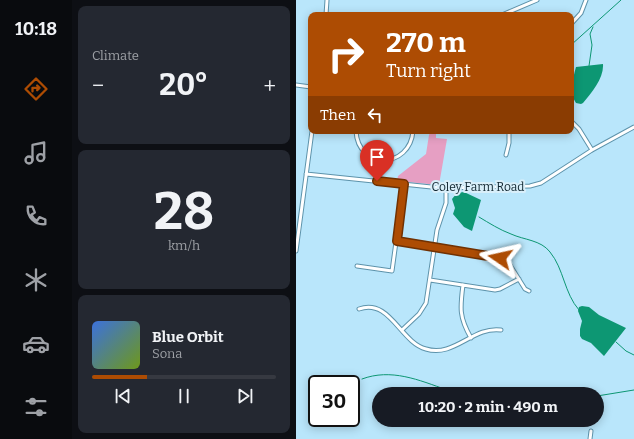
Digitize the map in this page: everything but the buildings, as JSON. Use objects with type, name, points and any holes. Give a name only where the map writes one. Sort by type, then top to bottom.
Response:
[{"type":"street","points":[[326,12],[327,0]]},
{"type":"street","points":[[509,12],[537,0]]},
{"type":"street","points":[[574,21],[581,13],[586,0]]},
{"type":"street","points":[[296,85],[308,87]]},
{"type":"street","points":[[574,124],[579,129],[592,150]]},
{"type":"street","name":"Coley Farm Road","points":[[306,174],[446,188],[533,186],[592,150],[634,127]]},
{"type":"street","points":[[296,251],[312,134]]},
{"type":"street","points":[[357,134],[359,144],[364,151],[372,157],[382,160],[394,158],[404,151],[411,141],[412,134]]},
{"type":"street","points":[[506,155],[509,143],[509,134]]},
{"type":"street","points":[[357,266],[392,271],[404,184]]},
{"type":"street","points":[[402,330],[419,314],[426,303],[438,226],[446,203],[446,188]]},
{"type":"street","points":[[397,241],[500,258],[510,265],[525,289],[529,291]]},
{"type":"street","points":[[430,280],[495,290],[519,279]]},
{"type":"street","points":[[463,285],[460,303],[461,314],[464,325],[471,338]]},
{"type":"street","points":[[359,309],[364,308],[381,310],[386,313],[418,347],[432,350],[449,349],[486,330],[501,330]]},
{"type":"street","points":[[590,439],[591,430]]},
{"type":"shaded area","points":[[603,64],[602,74],[594,90],[581,104],[576,103],[574,99],[574,76],[576,67]]},
{"type":"shaded area","points":[[436,134],[436,138],[447,139],[439,185],[397,181],[398,176],[426,154],[429,135]]},
{"type":"shaded area","points":[[464,192],[481,200],[472,231],[464,227],[453,214],[455,208],[452,199],[457,193]]},
{"type":"shaded area","points":[[579,307],[589,307],[599,315],[626,328],[604,356],[591,343],[582,339],[580,336],[582,321],[578,311]]},
{"type":"waterway","points":[[574,42],[621,0]]},
{"type":"waterway","points":[[589,66],[592,45],[590,34],[593,27]]},
{"type":"waterway","points":[[479,217],[503,230],[542,245],[546,248],[555,259],[570,296],[579,310]]},
{"type":"waterway","points":[[616,342],[626,351],[634,355]]},
{"type":"waterway","points":[[362,379],[373,376],[394,375],[415,379],[438,387]]},
{"type":"waterway","points":[[604,395],[634,390]]},
{"type":"route","points":[[377,181],[404,184],[397,241],[500,258]]}]
